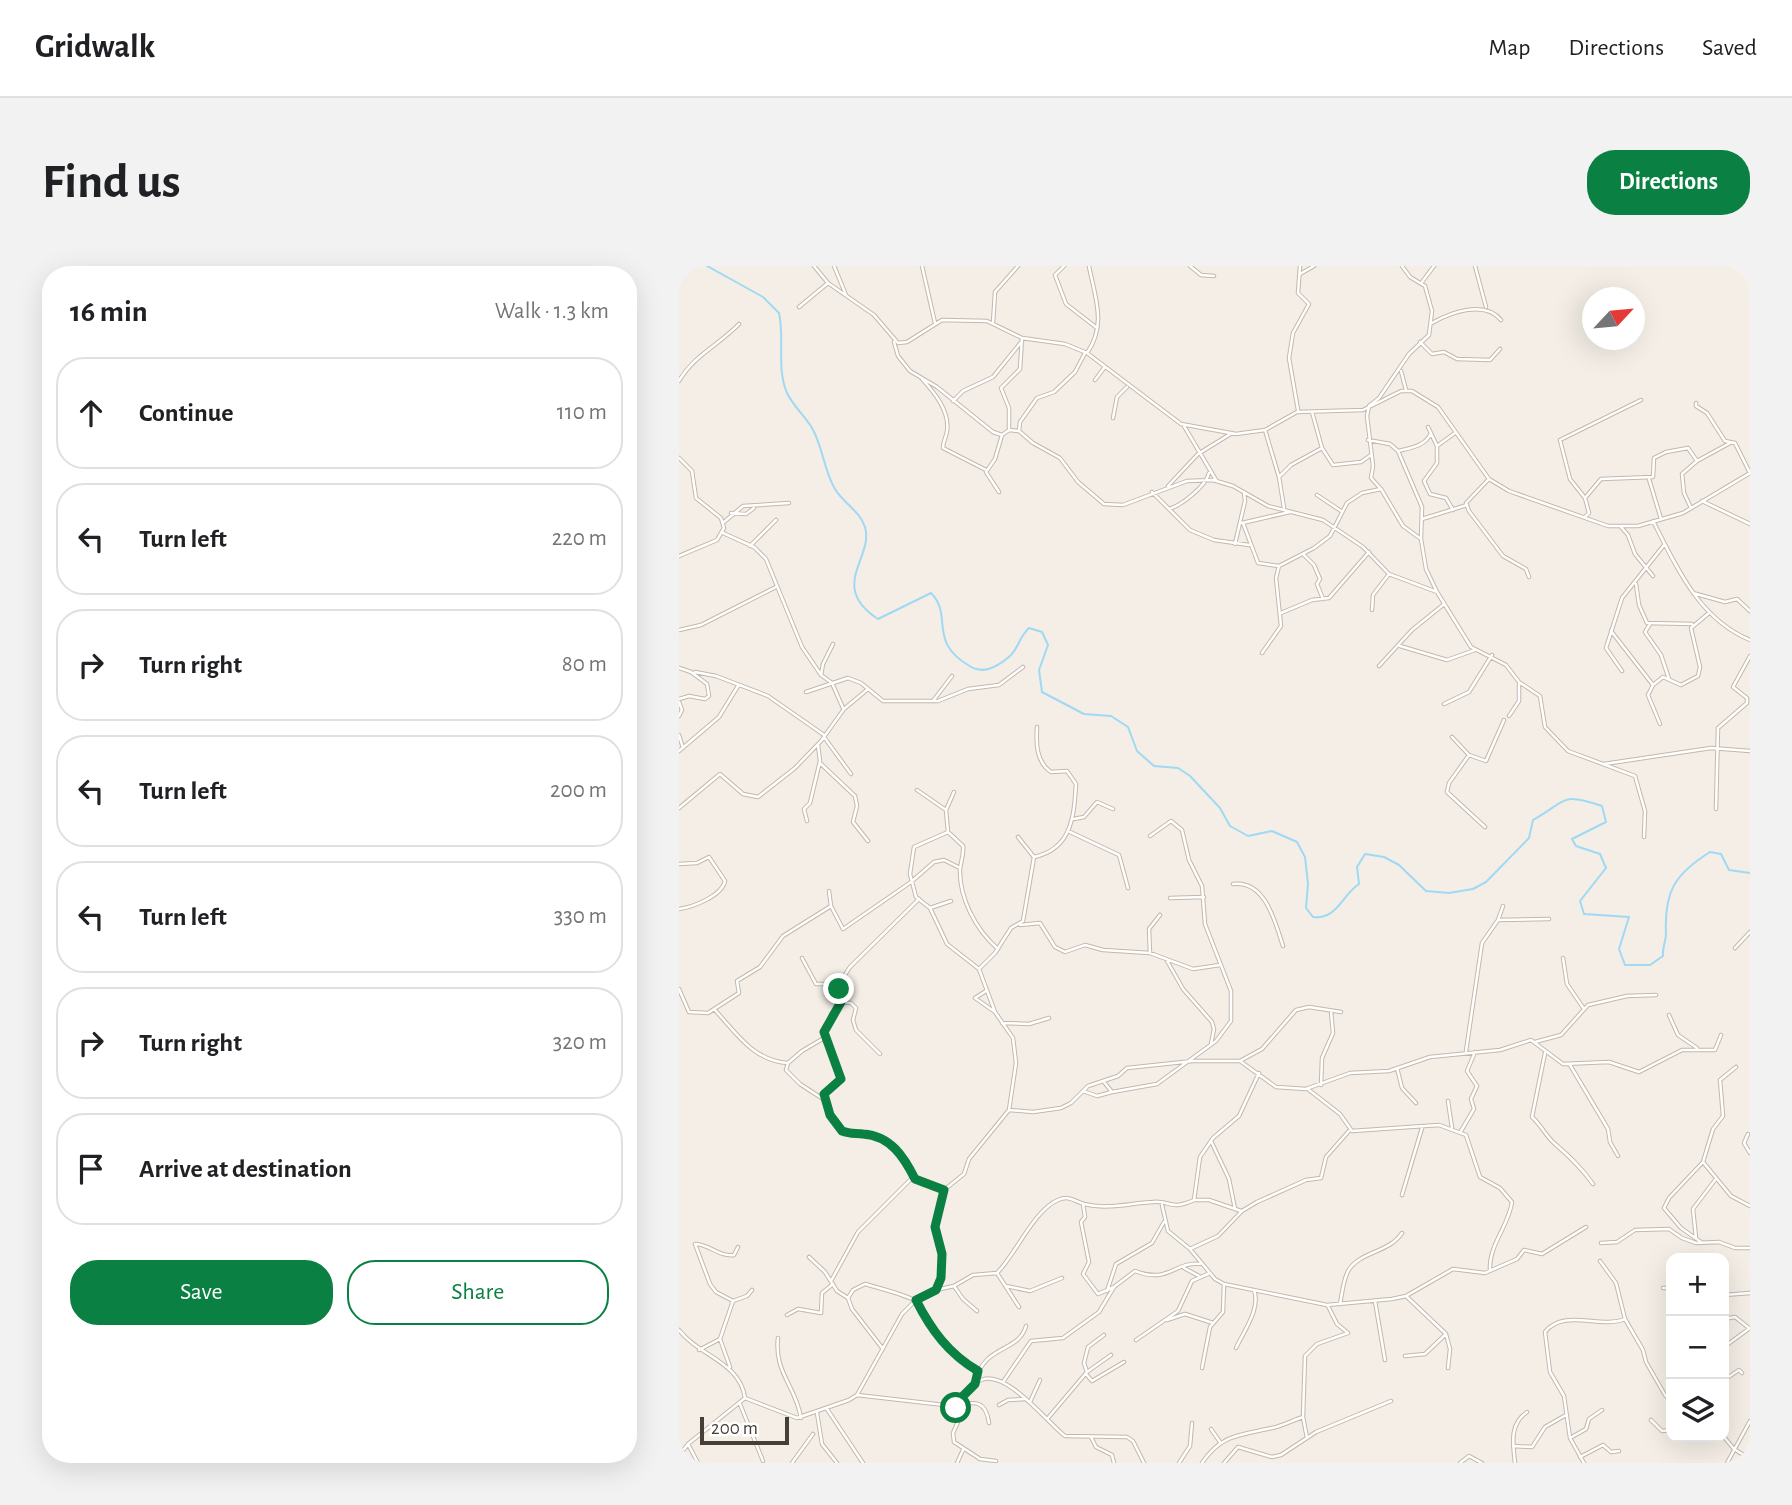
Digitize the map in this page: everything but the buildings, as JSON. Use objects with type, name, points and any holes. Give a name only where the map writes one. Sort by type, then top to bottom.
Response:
[{"type":"street","points":[[814,266],[828,284],[874,315],[898,343],[907,342],[935,323],[965,319],[993,323],[1022,340],[1065,344],[1086,353],[1127,387],[1184,426],[1201,453],[1209,473],[1217,481]]},
{"type":"street","points":[[834,266],[846,295]]},
{"type":"street","points":[[922,266],[935,323]]},
{"type":"street","points":[[993,323],[995,292],[1018,266]]},
{"type":"street","points":[[1064,266],[1055,275],[1066,304],[1099,329]]},
{"type":"street","points":[[986,470],[995,459],[1002,435],[1020,422],[1037,398],[1054,392],[1075,372],[1099,329],[1096,291],[1089,266]]},
{"type":"street","points":[[1190,266],[1202,275],[1214,276]]},
{"type":"street","points":[[1297,412],[1289,358],[1293,333],[1309,304],[1299,293],[1300,266]]},
{"type":"street","points":[[1300,274],[1314,266]]},
{"type":"street","points":[[1402,266],[1410,277],[1422,282],[1430,299],[1432,323],[1429,335],[1420,342],[1401,371],[1368,408],[1368,440],[1371,478],[1381,489],[1403,526],[1419,533]]},
{"type":"street","points":[[1422,282],[1434,266]]},
{"type":"street","points":[[1475,266],[1486,308]]},
{"type":"street","points":[[799,307],[828,284]]},
{"type":"street","points":[[1432,323],[1476,307],[1486,308],[1501,320]]},
{"type":"street","points":[[679,381],[690,362],[720,343],[739,324]]},
{"type":"street","points":[[893,339],[904,365],[1002,435]]},
{"type":"street","points":[[953,401],[963,391],[993,377],[1022,340]]},
{"type":"street","points":[[1009,430],[1009,408],[1001,388],[1020,369],[1022,340]]},
{"type":"street","points":[[1420,342],[1432,354],[1444,352],[1457,359],[1490,360],[1500,349]]},
{"type":"street","points":[[1095,380],[1104,368]]},
{"type":"street","points":[[1401,371],[1406,390],[1438,407],[1489,480],[1509,491],[1597,523],[1621,527],[1661,519],[1691,508],[1750,473],[1735,443],[1730,443],[1697,461],[1682,474],[1684,493],[1691,508]]},
{"type":"street","points":[[919,376],[940,400],[946,418],[947,431],[942,445],[946,452],[986,470],[999,492]]},
{"type":"street","points":[[1113,418],[1117,397],[1127,387]]},
{"type":"street","points":[[1184,426],[1232,433],[1265,430],[1297,412],[1354,412],[1406,390]]},
{"type":"street","points":[[1597,523],[1570,479],[1560,440],[1641,400]]},
{"type":"street","points":[[1696,403],[1696,407],[1707,413],[1730,443]]},
{"type":"street","points":[[1312,411],[1322,449],[1335,466],[1361,461],[1370,455]]},
{"type":"street","points":[[1019,431],[1020,422]]},
{"type":"street","points":[[1428,427],[1437,446],[1437,463],[1424,481],[1430,494],[1446,498],[1453,510]]},
{"type":"street","points":[[1009,430],[1019,431],[1033,443],[1061,458],[1078,482],[1100,503],[1123,505],[1187,481],[1217,481],[1268,506],[1314,516],[1369,552],[1389,574],[1437,592]]},
{"type":"street","points":[[1265,430],[1279,477],[1284,508]]},
{"type":"street","points":[[1166,488],[1201,453],[1232,433]]},
{"type":"street","points":[[1398,451],[1417,446],[1429,438],[1431,433]]},
{"type":"street","points":[[1437,446],[1455,433]]},
{"type":"street","points":[[1368,440],[1390,444],[1398,451],[1422,507],[1419,533],[1426,569],[1443,605],[1475,650]]},
{"type":"street","points":[[1584,498],[1601,479],[1655,476],[1654,458],[1666,452],[1688,448],[1697,461]]},
{"type":"street","points":[[1279,477],[1291,465],[1322,449]]},
{"type":"street","points":[[679,458],[692,471],[696,498],[724,522]]},
{"type":"street","points":[[1169,509],[1180,505],[1207,479],[1209,473]]},
{"type":"street","points":[[1649,478],[1649,487],[1661,519]]},
{"type":"street","points":[[1422,519],[1467,505],[1489,480]]},
{"type":"street","points":[[1242,523],[1259,565],[1279,566],[1324,541],[1347,503],[1362,493],[1381,489]]},
{"type":"street","points":[[1152,492],[1190,530],[1234,545],[1250,545]]},
{"type":"street","points":[[1234,545],[1242,523],[1244,493]]},
{"type":"street","points":[[1317,495],[1341,511]]},
{"type":"street","points":[[1702,501],[1750,524]]},
{"type":"street","points":[[679,556],[717,540],[723,533],[724,522],[731,513],[743,506],[789,503]]},
{"type":"street","points":[[1467,505],[1503,556],[1526,569],[1529,577]]},
{"type":"street","points":[[731,513],[746,514],[756,507]]},
{"type":"street","points":[[1242,523],[1293,511]]},
{"type":"street","points":[[1585,517],[1589,513]]},
{"type":"street","points":[[750,546],[776,520]]},
{"type":"street","points":[[1653,521],[1693,593],[1709,613],[1750,640]]},
{"type":"street","points":[[1621,527],[1653,576]]},
{"type":"street","points":[[723,533],[750,546],[765,559],[802,647],[821,675],[832,684],[844,709]]},
{"type":"street","points":[[1622,671],[1606,653],[1622,598],[1636,584],[1645,566],[1665,545]]},
{"type":"street","points":[[1280,613],[1335,593],[1369,552]]},
{"type":"street","points":[[1301,555],[1307,556],[1314,565],[1323,599]]},
{"type":"street","points":[[1262,653],[1280,629],[1276,578],[1279,566]]},
{"type":"street","points":[[1372,610],[1373,595],[1389,574]]},
{"type":"street","points":[[1636,584],[1644,620],[1650,624],[1692,624],[1709,613]]},
{"type":"street","points":[[679,630],[701,625],[776,587]]},
{"type":"street","points":[[1693,593],[1725,602],[1737,599],[1750,611]]},
{"type":"street","points":[[1379,666],[1443,605]]},
{"type":"street","points":[[1650,624],[1646,632],[1661,655],[1671,682]]},
{"type":"street","points":[[1660,724],[1649,695],[1653,685],[1663,677],[1671,682],[1686,684],[1700,673],[1692,624]]},
{"type":"street","points":[[1611,631],[1653,685]]},
{"type":"street","points":[[821,675],[823,664],[833,645]]},
{"type":"street","points":[[1398,646],[1447,660],[1475,650],[1492,654],[1506,665],[1519,681],[1540,696],[1543,723],[1556,741],[1568,751],[1632,773],[1637,780],[1645,811],[1644,837]]},
{"type":"street","points":[[1444,704],[1469,692],[1492,654]]},
{"type":"street","points":[[1716,809],[1716,748],[1720,724],[1748,701],[1733,687],[1750,656]]},
{"type":"street","points":[[806,692],[848,678],[883,701],[933,701],[968,689],[999,685],[1023,667]]},
{"type":"street","points":[[679,668],[691,672],[707,684],[709,696],[705,699],[689,696],[679,700],[682,710],[679,716]]},
{"type":"street","points":[[695,672],[716,676],[785,706],[824,735],[851,774]]},
{"type":"street","points":[[933,701],[952,676]]},
{"type":"street","points":[[1509,716],[1519,701],[1519,681]]},
{"type":"street","points":[[679,751],[719,717],[738,686]]},
{"type":"street","points":[[679,808],[720,774],[743,794],[755,798],[795,768],[819,743],[844,709],[868,689]]},
{"type":"street","points":[[1452,737],[1469,755],[1482,761],[1488,760],[1504,720]]},
{"type":"street","points":[[1034,857],[1050,852],[1070,832],[1074,819],[1075,778],[1067,771],[1051,772],[1046,769],[1037,748],[1037,727]]},
{"type":"street","points":[[679,735],[683,748]]},
{"type":"street","points":[[819,743],[817,751],[820,763],[844,790],[853,794],[857,806],[853,822],[868,841]]},
{"type":"street","points":[[1604,764],[1660,753],[1716,748],[1750,751]]},
{"type":"street","points":[[1469,755],[1449,782],[1447,792],[1485,827]]},
{"type":"street","points":[[807,821],[804,809],[810,803],[820,763]]},
{"type":"street","points":[[917,790],[946,810]]},
{"type":"street","points":[[954,792],[946,810],[948,832],[963,846],[960,868],[977,928],[998,949]]},
{"type":"street","points":[[1074,819],[1084,817],[1097,802],[1113,810]]},
{"type":"street","points":[[1083,1091],[1097,1096],[1157,1084],[1226,1031],[1233,1011],[1231,990],[1205,924],[1204,897],[1179,825],[1168,822],[1150,836]]},
{"type":"street","points":[[936,1290],[942,1265],[935,1227],[944,1190],[964,1174],[969,1159],[1009,1110],[1017,1050],[1013,1038],[995,1012],[979,969],[947,944],[930,908],[919,899],[911,882],[910,861],[913,847],[948,832]]},
{"type":"street","points":[[1070,832],[1119,855],[1128,888]]},
{"type":"street","points":[[1018,837],[1034,857],[1023,922],[1019,925]]},
{"type":"street","points":[[679,864],[698,863],[709,857],[725,881],[722,890],[695,906],[679,909]]},
{"type":"street","points":[[829,891],[831,906],[841,928],[846,929],[911,882],[926,866],[940,860],[960,868]]},
{"type":"street","points":[[1233,884],[1244,883],[1260,892],[1283,946]]},
{"type":"street","points":[[1170,898],[1204,897]]},
{"type":"street","points":[[919,899],[850,967],[839,984],[841,1002],[824,1032],[818,1040],[788,1063],[786,1070],[800,1084],[823,1099],[842,1131],[874,1136],[893,1145],[914,1176],[926,1184],[944,1190]]},
{"type":"street","points":[[930,908],[951,901]]},
{"type":"street","points":[[1466,1052],[1482,943],[1498,920],[1503,905]]},
{"type":"street","points":[[679,989],[689,1012],[708,1013],[715,1010],[739,993],[736,983],[760,967],[783,936],[831,906]]},
{"type":"street","points":[[1150,953],[1149,929],[1160,915]]},
{"type":"street","points":[[1498,920],[1549,919]]},
{"type":"street","points":[[979,969],[998,949],[1011,928],[1040,923],[1055,947],[1065,952],[1086,946],[1103,950],[1150,953],[1193,969],[1220,965]]},
{"type":"street","points":[[1735,948],[1750,932]]},
{"type":"street","points":[[801,958],[816,985],[839,984]]},
{"type":"street","points":[[1563,958],[1567,984],[1584,1009]]},
{"type":"street","points":[[1166,959],[1183,989],[1212,1022],[1214,1029],[1211,1044]]},
{"type":"street","points":[[986,991],[975,998],[995,1012]]},
{"type":"street","points":[[1240,1061],[1279,1088],[1306,1089],[1350,1073],[1397,1068],[1430,1056],[1535,1042],[1561,1035],[1580,1017],[1584,1009],[1598,1002],[1656,995]]},
{"type":"street","points":[[841,1002],[855,1006],[853,1020],[856,1030],[880,1054]]},
{"type":"street","points":[[1009,1110],[1034,1112],[1061,1108],[1071,1104],[1083,1091],[1103,1080],[1118,1076],[1127,1068],[1184,1062],[1240,1061],[1262,1049],[1296,1010],[1309,1007],[1342,1012]]},
{"type":"street","points":[[715,1010],[740,1038],[764,1059],[788,1063]]},
{"type":"street","points":[[1321,1085],[1322,1058],[1333,1033],[1331,1011]]},
{"type":"street","points":[[1669,1015],[1678,1035],[1697,1049]]},
{"type":"street","points":[[1002,1023],[1029,1024],[1049,1018]]},
{"type":"street","points":[[823,1099],[827,1091],[841,1079],[824,1032]]},
{"type":"street","points":[[1535,1042],[1558,1062],[1570,1065],[1609,1062],[1623,1069],[1641,1071],[1682,1050],[1715,1050],[1721,1035]]},
{"type":"street","points":[[818,1040],[824,1038]]},
{"type":"street","points":[[1461,1131],[1474,1109],[1471,1099],[1477,1086],[1467,1071],[1475,1052]]},
{"type":"street","points":[[1545,1053],[1532,1117],[1545,1129],[1552,1142],[1579,1164],[1593,1184]]},
{"type":"street","points":[[1570,1065],[1608,1129],[1610,1142],[1618,1156]]},
{"type":"street","points":[[1702,1243],[1673,1220],[1664,1208],[1669,1198],[1703,1162],[1713,1129],[1723,1116],[1720,1080],[1736,1067]]},
{"type":"street","points":[[1397,1068],[1402,1088],[1416,1103]]},
{"type":"street","points":[[1194,1200],[1197,1195],[1197,1162],[1211,1141],[1239,1115],[1259,1073]]},
{"type":"street","points":[[1103,1080],[1112,1092]]},
{"type":"street","points":[[1306,1089],[1340,1114],[1350,1131]]},
{"type":"street","points":[[1448,1101],[1452,1128]]},
{"type":"street","points":[[1190,1249],[1217,1236],[1242,1211],[1282,1190],[1321,1178],[1326,1157],[1350,1131],[1439,1125],[1461,1131],[1469,1138],[1480,1177],[1500,1188],[1512,1202],[1505,1229],[1492,1254],[1490,1270]]},
{"type":"street","points":[[1402,1195],[1422,1128]]},
{"type":"street","points":[[1748,1134],[1744,1143],[1750,1153]]},
{"type":"street","points":[[1211,1141],[1229,1179],[1235,1209]]},
{"type":"street","points":[[1703,1162],[1715,1180],[1731,1196],[1750,1206]]},
{"type":"street","points":[[787,1315],[798,1309],[821,1314],[823,1293],[832,1282],[858,1232],[914,1176]]},
{"type":"street","points":[[1696,1238],[1693,1209],[1715,1180]]},
{"type":"street","points":[[857,1395],[902,1314],[916,1300],[936,1290],[954,1286],[973,1275],[997,1273],[1057,1200],[1068,1198],[1083,1204],[1133,1206],[1153,1202],[1179,1205],[1194,1200],[1209,1200],[1242,1211]]},
{"type":"street","points":[[1083,1204],[1085,1217],[1081,1222],[1089,1262],[1083,1274],[1098,1294],[1114,1287],[1135,1270],[1149,1277],[1184,1268],[1191,1263],[1201,1264]]},
{"type":"street","points":[[1162,1205],[1168,1231],[1224,1284],[1327,1305],[1406,1296],[1453,1269],[1481,1273],[1517,1259],[1526,1249],[1542,1254],[1585,1227]]},
{"type":"street","points":[[1107,1291],[1116,1264],[1151,1243],[1164,1222]]},
{"type":"street","points":[[1601,1242],[1616,1242],[1631,1231],[1657,1228],[1671,1229],[1682,1238],[1702,1243],[1719,1242],[1735,1248],[1750,1248]]},
{"type":"street","points":[[1340,1304],[1349,1269],[1360,1260],[1393,1245],[1402,1233]]},
{"type":"street","points":[[738,1247],[734,1255],[729,1256],[702,1244],[695,1244],[710,1284],[716,1292],[733,1301],[747,1296],[752,1290]]},
{"type":"street","points":[[809,1257],[848,1298],[852,1309],[883,1349]]},
{"type":"street","points":[[1600,1261],[1616,1283],[1625,1319],[1666,1396]]},
{"type":"street","points":[[1184,1268],[1199,1276]]},
{"type":"street","points":[[997,1273],[1013,1302],[1019,1307]]},
{"type":"street","points":[[1136,1340],[1178,1311],[1192,1281],[1210,1273]]},
{"type":"street","points":[[1006,1286],[1030,1291],[1062,1278]]},
{"type":"street","points":[[848,1298],[853,1290],[865,1284],[916,1300],[949,1349],[958,1359],[978,1371]]},
{"type":"street","points":[[1202,1368],[1210,1327],[1223,1311],[1224,1284]]},
{"type":"street","points":[[954,1286],[963,1299],[977,1311]]},
{"type":"street","points":[[1003,1381],[1031,1341],[1063,1338],[1099,1312],[1114,1287]]},
{"type":"street","points":[[1236,1348],[1254,1311],[1257,1301],[1254,1290]]},
{"type":"street","points":[[1729,1295],[1750,1293]]},
{"type":"street","points":[[1406,1296],[1446,1334],[1450,1349],[1448,1368]]},
{"type":"street","points":[[733,1301],[720,1339],[744,1398],[772,1407],[786,1416],[801,1418],[857,1395],[953,1406],[973,1401],[981,1404],[988,1412],[989,1423]]},
{"type":"street","points":[[1375,1301],[1385,1360]]},
{"type":"street","points":[[1307,1438],[1303,1417],[1303,1379],[1308,1349],[1348,1332],[1337,1324],[1327,1305]]},
{"type":"street","points":[[1160,1322],[1185,1314],[1199,1321],[1214,1323]]},
{"type":"street","points":[[1729,1318],[1735,1317],[1749,1328],[1738,1340],[1729,1344]]},
{"type":"street","points":[[1584,1463],[1570,1438],[1564,1396],[1550,1372],[1545,1332],[1558,1322],[1614,1322],[1625,1319]]},
{"type":"street","points":[[975,1384],[978,1371],[996,1351],[1018,1340],[1026,1326]]},
{"type":"street","points":[[679,1331],[699,1350],[730,1367]]},
{"type":"street","points":[[1405,1356],[1425,1354],[1446,1334]]},
{"type":"street","points":[[1104,1335],[1088,1347],[1084,1363],[1086,1373],[1092,1381],[1124,1363]]},
{"type":"street","points":[[778,1338],[779,1368],[797,1399],[801,1418]]},
{"type":"street","points":[[699,1350],[720,1339]]},
{"type":"street","points":[[1048,1418],[1086,1373],[1111,1355]]},
{"type":"street","points":[[1726,1379],[1739,1370],[1742,1373]]},
{"type":"street","points":[[953,1406],[975,1384],[988,1378],[1003,1381],[1030,1402],[1065,1436],[1127,1437],[1133,1441],[1143,1463]]},
{"type":"street","points":[[1030,1402],[1040,1380]]},
{"type":"street","points":[[679,1456],[688,1444],[744,1398]]},
{"type":"street","points":[[999,1405],[1008,1399],[1025,1399]]},
{"type":"street","points":[[1224,1463],[1238,1447],[1272,1457],[1281,1455],[1307,1438],[1391,1401]]},
{"type":"street","points":[[740,1404],[763,1461]]},
{"type":"street","points":[[953,1406],[961,1415],[953,1439],[963,1450],[980,1459],[996,1461]]},
{"type":"street","points":[[827,1409],[863,1463]]},
{"type":"street","points":[[1570,1438],[1586,1429],[1590,1419],[1602,1410]]},
{"type":"street","points":[[1515,1463],[1511,1435],[1520,1418],[1527,1412]]},
{"type":"street","points":[[817,1413],[822,1444],[837,1463]]},
{"type":"street","points":[[1513,1446],[1532,1447],[1545,1427],[1566,1415]]},
{"type":"street","points":[[1202,1463],[1220,1441],[1239,1433],[1276,1427],[1303,1417]]},
{"type":"street","points":[[1651,1420],[1662,1431],[1666,1431]]},
{"type":"street","points":[[1727,1463],[1750,1421]]},
{"type":"street","points":[[1179,1463],[1190,1446],[1192,1423]]},
{"type":"street","points":[[1211,1429],[1220,1441]]},
{"type":"street","points":[[792,1463],[813,1434]]},
{"type":"street","points":[[1091,1437],[1096,1447],[1112,1455],[1114,1463]]},
{"type":"street","points":[[1728,1442],[1750,1459]]},
{"type":"street","points":[[688,1444],[698,1463]]},
{"type":"street","points":[[1580,1457],[1604,1445],[1611,1452],[1619,1451]]},
{"type":"street","points":[[957,1463],[963,1450]]},
{"type":"street","points":[[1460,1463],[1469,1455],[1482,1463]]},
{"type":"waterway","points":[[707,266],[763,297],[779,313],[781,363],[787,393],[816,435],[835,489],[863,521],[865,527],[864,550],[854,584],[856,595],[863,607],[878,619],[931,593],[941,611],[949,648],[971,667],[982,670],[992,668],[1007,659],[1029,628],[1042,632],[1048,645],[1039,670],[1042,692],[1084,714],[1111,716],[1128,727],[1137,751],[1154,766],[1178,768],[1190,776],[1220,808],[1230,826],[1248,836],[1272,831],[1297,842],[1305,857],[1308,884],[1306,908],[1313,917],[1321,917],[1334,911],[1359,884],[1357,867],[1365,854],[1384,857],[1399,865],[1426,891],[1449,893],[1473,889],[1486,882],[1529,838],[1533,820],[1559,803],[1571,799],[1602,806],[1606,822],[1572,839],[1576,846],[1600,854],[1606,868],[1580,901],[1584,914],[1629,917],[1619,949],[1625,965],[1650,965],[1663,956],[1670,895],[1680,876],[1698,860],[1710,852],[1721,854],[1729,870],[1750,873]]},
{"type":"route","points":[[839,989],[841,1002],[831,1014],[824,1032],[841,1079],[824,1094],[823,1099],[830,1115],[842,1131],[851,1135],[860,1133],[874,1136],[893,1145],[908,1164],[915,1179],[937,1190],[944,1190],[935,1227],[942,1254],[941,1278],[936,1290],[916,1300],[937,1336],[958,1359],[978,1371],[975,1384],[953,1406],[956,1408]]}]
